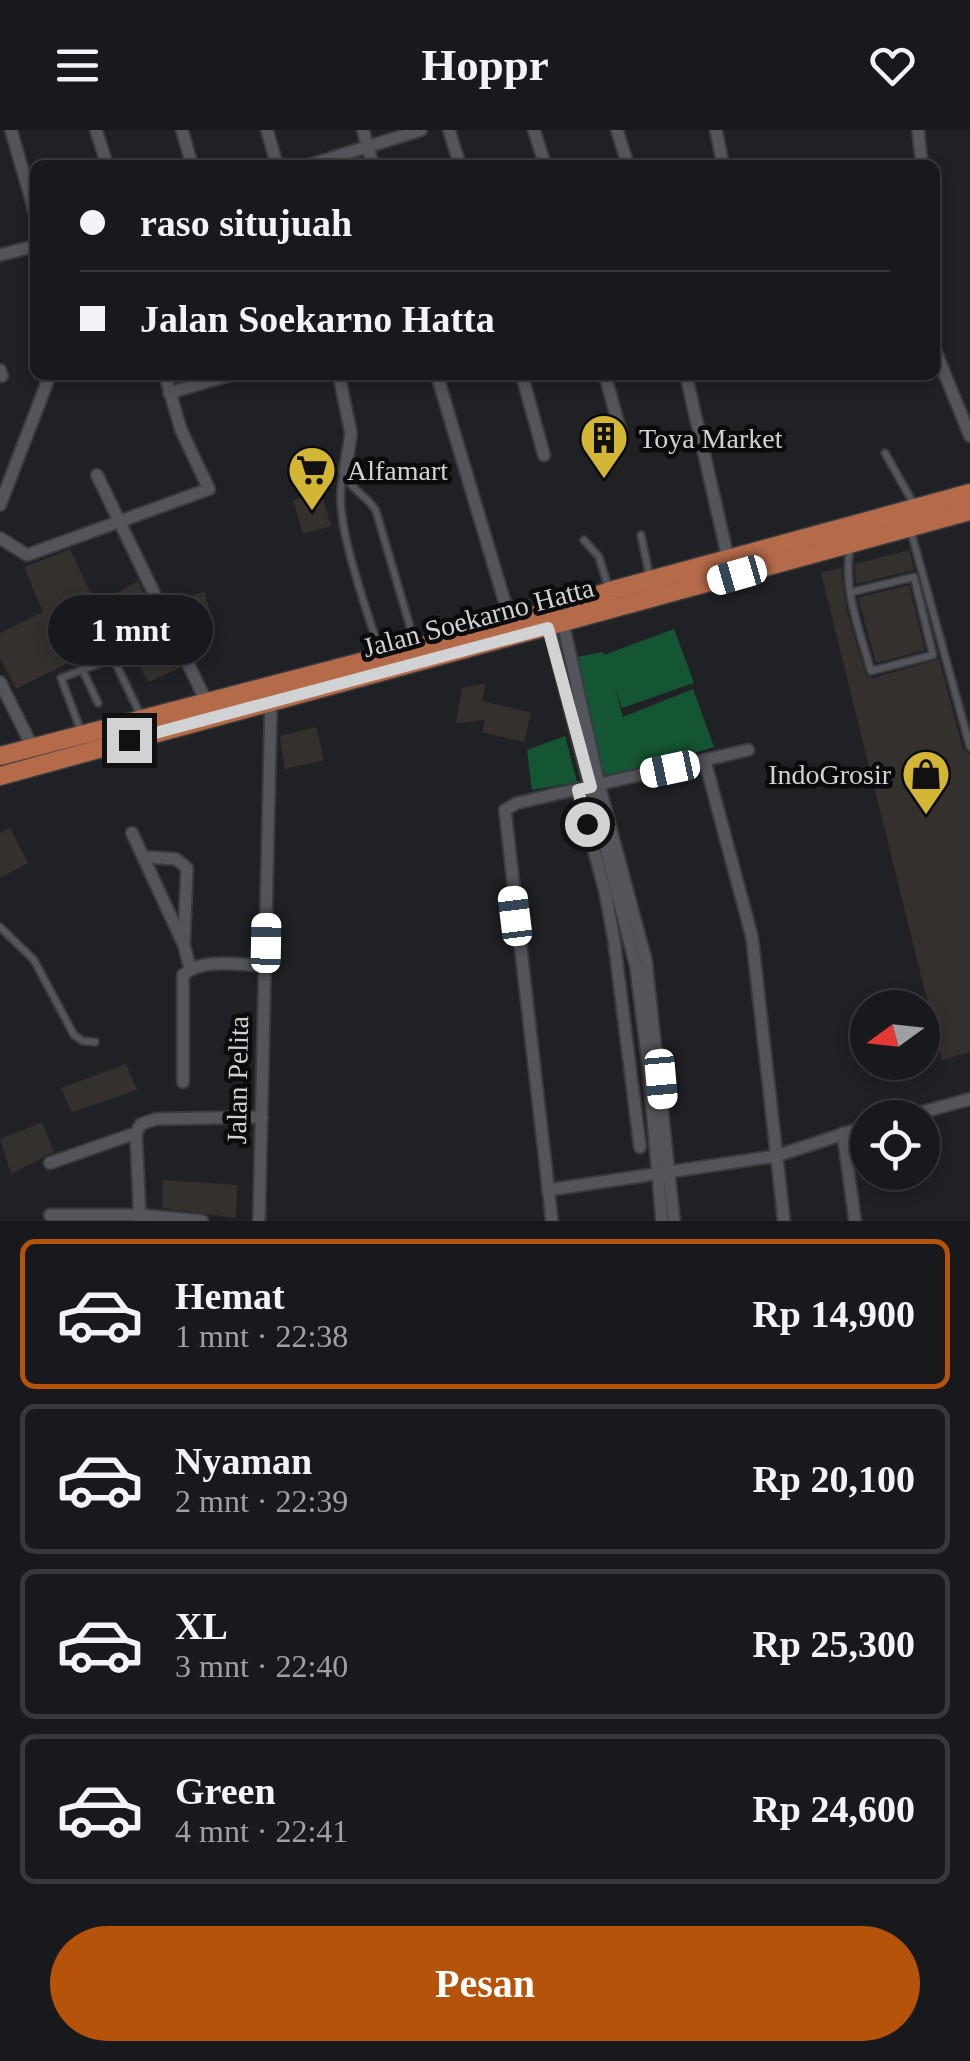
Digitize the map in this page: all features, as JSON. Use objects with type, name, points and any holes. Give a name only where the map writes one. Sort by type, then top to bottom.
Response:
[{"type":"main road","name":"Jalan Soekarno Hatta","points":[[0,756],[511,623],[610,591],[970,492]]},
{"type":"main road","name":"Jalan Soekarno Hatta","points":[[0,776],[970,511]]},
{"type":"street","points":[[11,130],[30,196]]},
{"type":"street","points":[[96,130],[105,160]]},
{"type":"street","points":[[182,130],[191,160]]},
{"type":"street","points":[[267,130],[276,160]]},
{"type":"street","points":[[363,130],[372,160]]},
{"type":"street","points":[[325,160],[421,130]]},
{"type":"street","points":[[449,130],[458,160]]},
{"type":"street","points":[[534,130],[543,160]]},
{"type":"street","points":[[617,130],[626,160]]},
{"type":"street","points":[[716,130],[722,160]]},
{"type":"street","points":[[918,130],[921,160]]},
{"type":"street","points":[[0,256],[30,247]]},
{"type":"street","points":[[940,362],[970,436]]},
{"type":"street","points":[[0,505],[48,380]]},
{"type":"street","points":[[0,538],[27,555],[208,488],[188,450],[165,380]]},
{"type":"street","points":[[169,393],[213,380]]},
{"type":"street","points":[[340,380],[351,434],[345,472]]},
{"type":"street","points":[[438,380],[511,623]]},
{"type":"street","points":[[523,380],[544,456]]},
{"type":"street","points":[[606,380],[621,433]]},
{"type":"street","points":[[687,380],[728,558]]},
{"type":"street","points":[[97,475],[206,703]]},
{"type":"street","points":[[556,625],[589,788],[618,968],[640,1148]]},
{"type":"street","points":[[0,682],[34,748]]},
{"type":"street","name":"Jalan Pelita","points":[[259,1221],[271,701]]},
{"type":"street","points":[[552,1221],[505,810],[516,803],[748,750]]},
{"type":"street","points":[[706,761],[752,937],[784,1221]]},
{"type":"street","points":[[589,788],[646,961],[664,1172],[662,1221]]},
{"type":"street","points":[[132,833],[184,945],[190,968]]},
{"type":"street","points":[[144,856],[176,859],[187,868],[184,945]]},
{"type":"street","points":[[607,903],[625,898]]},
{"type":"street","points":[[625,898],[674,1221]]},
{"type":"street","points":[[183,1082],[183,975],[201,965],[265,966]]},
{"type":"street","points":[[618,968],[636,967]]},
{"type":"street","points":[[632,1072],[649,1070]]},
{"type":"street","points":[[940,1107],[970,1099]]},
{"type":"street","points":[[140,1218],[136,1133],[141,1124],[156,1118],[262,1117]]},
{"type":"street","points":[[548,1190],[776,1156],[850,1131]]},
{"type":"street","points":[[50,1163],[136,1133]]},
{"type":"street","points":[[843,1133],[856,1221]]},
{"type":"street","points":[[50,1215],[202,1221]]},
{"type":"lane","points":[[885,453],[915,507]]},
{"type":"lane","points":[[345,472],[351,487],[371,502],[376,511],[416,648]]},
{"type":"lane","points":[[345,472],[339,486],[342,520],[381,657]]},
{"type":"lane","points":[[910,527],[970,747]]},
{"type":"lane","points":[[641,534],[650,580]]},
{"type":"lane","points":[[584,540],[599,558],[610,591]]},
{"type":"lane","points":[[852,542],[847,564],[852,592],[871,672],[933,655],[914,577],[852,592]]},
{"type":"lane","points":[[82,735],[60,682],[64,675],[113,661],[143,720]]},
{"type":"lane","points":[[82,669],[98,703]]},
{"type":"lane","points":[[0,927],[34,960],[74,1035],[83,1042],[95,1042]]},
{"type":"green space","points":[[674,629],[694,683],[622,708],[614,685],[623,717],[693,689],[714,747],[605,780],[572,658],[603,652],[604,655]]},
{"type":"green space","points":[[565,736],[577,782],[532,790],[527,750]]},
{"type":"building","name":"Alfamart","points":[[321,492],[331,526],[303,534],[293,500]]},
{"type":"building","points":[[70,549],[96,605],[138,581],[180,668],[148,682],[124,635],[16,689],[0,658],[0,633],[43,612],[24,567]]},
{"type":"building","points":[[909,550],[914,570],[856,584],[855,564]]},
{"type":"building","name":"IndoGrosir","points":[[841,568],[847,612],[866,675],[873,678],[939,659],[963,749],[970,754],[970,1052],[942,1060],[940,990],[925,990],[821,573]]},
{"type":"building","points":[[909,585],[925,650],[876,663],[858,598]]},
{"type":"building","points":[[205,592],[215,634],[189,641],[178,598]]},
{"type":"building","points":[[486,683],[482,701],[531,713],[524,742],[482,732],[485,720],[456,723],[462,688]]},
{"type":"building","points":[[316,727],[324,760],[285,769],[280,736]]},
{"type":"building","points":[[10,828],[28,863],[0,878],[0,833]]},
{"type":"building","points":[[126,1064],[137,1090],[72,1112],[61,1088]]},
{"type":"building","points":[[42,1122],[54,1152],[11,1174],[0,1139]]},
{"type":"building","points":[[163,1180],[237,1185],[236,1218],[162,1208]]},
{"type":"place","name":"Toya Market","points":[[604,480]]},
{"type":"place","name":"Alfamart","points":[[312,512]]},
{"type":"place","name":"IndoGrosir","points":[[926,816]]},
{"type":"route","points":[[129,740],[548,628],[591,787],[578,790],[587,824]]}]
